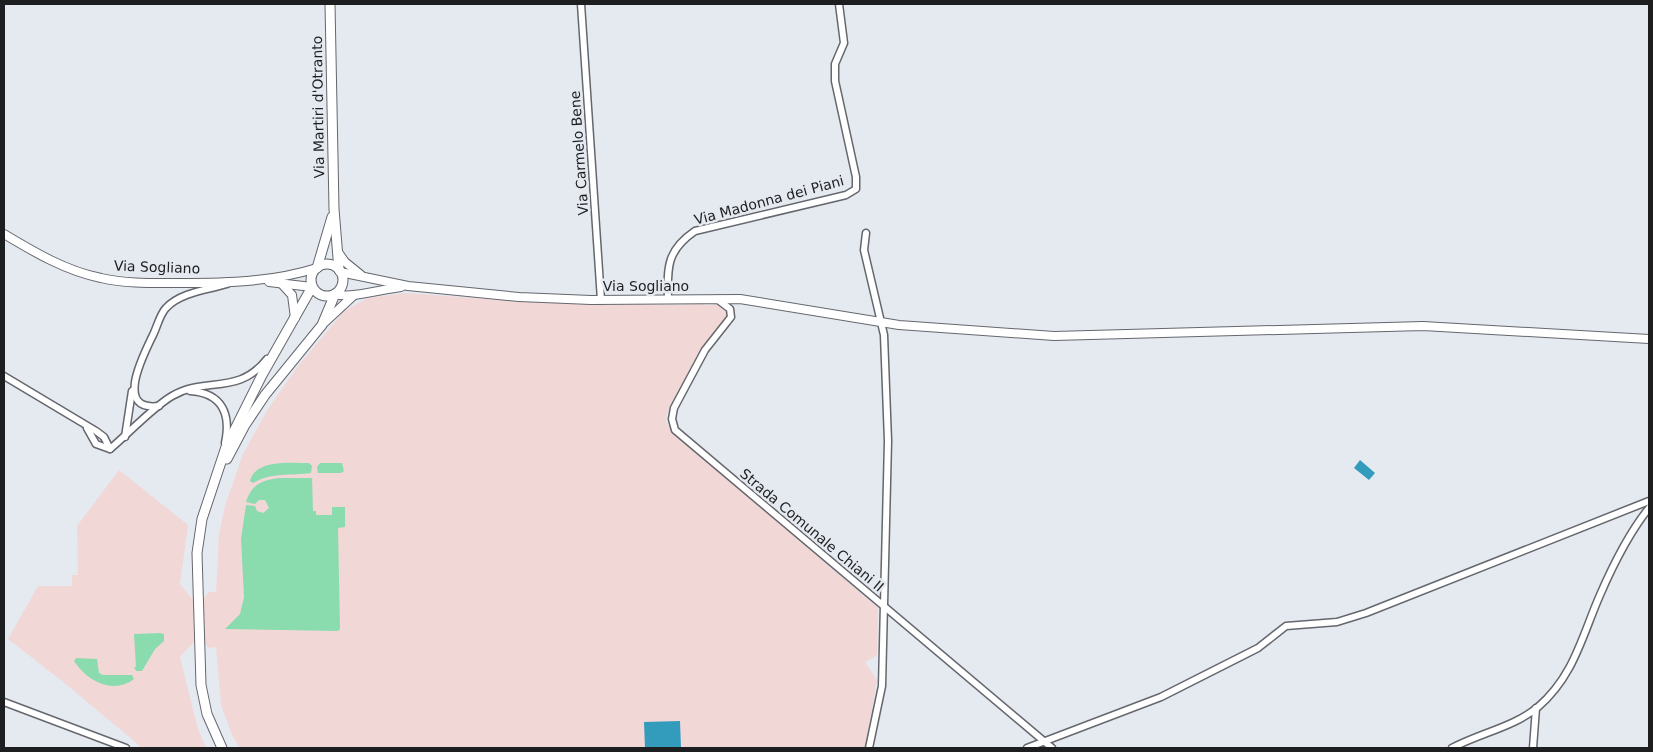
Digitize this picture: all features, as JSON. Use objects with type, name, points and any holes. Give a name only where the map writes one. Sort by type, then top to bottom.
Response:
[{"type":"main road","name":"Via Martiri d'Otranto","points":[[330,4],[334,209],[340,271]]},
{"type":"main road","name":"Via Martiri d'Otranto","points":[[317,268],[334,209]]},
{"type":"main road","name":"Via Sogliano","points":[[317,268],[326,264],[340,271]]},
{"type":"main road","points":[[222,748],[207,714],[201,685],[197,553],[202,519],[226,447],[244,410],[312,287],[311,277],[317,268]]},
{"type":"main road","points":[[216,479],[245,425],[265,395],[322,325],[335,294],[342,286],[340,271]]},
{"type":"main road","name":"Via Sogliano","points":[[312,287],[320,294],[335,294]]},
{"type":"street","name":"Via Carmelo Bene","points":[[581,4],[601,300]]},
{"type":"street","name":"Via Madonna dei Piani","points":[[668,299],[667,271],[672,253],[682,240],[695,231],[846,195],[856,189],[856,177],[835,81],[835,64],[844,43],[840,4]]},
{"type":"street","points":[[866,233],[864,250],[882,322],[888,441],[882,686],[869,748]]},
{"type":"street","name":"Via Sogliano","points":[[4,234],[40,256],[100,278],[129,282],[233,283],[260,281],[317,268]]},
{"type":"street","name":"Via Sogliano","points":[[338,252],[344,262],[364,277]]},
{"type":"street","name":"Via Sogliano","points":[[340,271],[408,286],[519,297],[601,300],[740,299],[899,325],[1054,336],[1423,326],[1649,339]]},
{"type":"street","name":"Via Sogliano","points":[[260,281],[312,287]]},
{"type":"street","points":[[122,439],[136,373],[166,308],[200,291],[233,283]]},
{"type":"street","points":[[281,283],[292,295],[296,318]]},
{"type":"street","name":"Via Sogliano","points":[[335,294],[354,295],[372,290],[408,286]]},
{"type":"street","points":[[322,325],[354,295]]},
{"type":"street","name":"Strada Comunale Chiani II","points":[[716,299],[730,309],[731,317],[705,350],[674,408],[672,419],[675,430],[1052,748]]},
{"type":"street","points":[[110,449],[172,396],[200,386],[236,382],[250,376],[260,368],[287,334]]},
{"type":"street","points":[[4,376],[87,428],[104,437],[122,439]]},
{"type":"street","points":[[133,387],[135,398],[144,405],[160,406]]},
{"type":"street","points":[[187,391],[210,395],[225,411],[228,423],[220,466]]},
{"type":"street","points":[[87,428],[96,444],[110,449]]},
{"type":"street","points":[[104,437],[110,449]]},
{"type":"street","points":[[1027,748],[1162,697],[1258,648],[1286,626],[1337,622],[1375,610],[1649,501]]},
{"type":"street","points":[[1452,748],[1512,723],[1536,708],[1551,695],[1574,662],[1600,594],[1649,508]]},
{"type":"street","points":[[4,702],[126,748]]},
{"type":"street","points":[[1532,748],[1536,708]]},
{"type":"shaded area","points":[[406,293],[542,303],[681,305],[704,303],[705,306],[716,304],[727,313],[728,316],[700,350],[667,413],[666,421],[671,430],[878,608],[877,655],[865,662],[877,680],[865,748],[240,748],[232,735],[221,705],[216,647],[209,648],[203,641],[194,642],[180,657],[198,729],[206,748],[140,748],[140,746],[62,681],[8,639],[38,586],[72,586],[72,575],[78,575],[77,526],[119,470],[188,525],[180,584],[192,599],[204,598],[209,592],[216,592],[219,534],[225,506],[243,454],[268,409],[298,366],[344,311],[368,298]]},
{"type":"green space","points":[[284,463],[309,463],[312,466],[311,473],[267,477],[253,483],[250,481],[253,474],[266,466]]},
{"type":"green space","points":[[320,463],[342,463],[344,471],[341,473],[318,473],[317,467]]},
{"type":"green space","points":[[279,478],[312,478],[313,511],[316,511],[316,515],[332,515],[332,507],[345,507],[345,527],[338,528],[340,629],[338,631],[225,629],[240,614],[244,597],[241,539],[246,505],[255,506],[257,511],[263,513],[269,508],[265,500],[259,500],[255,504],[246,502],[248,496],[258,484]]},
{"type":"green space","points":[[134,634],[164,634],[164,641],[155,649],[142,671],[136,671],[134,667],[136,667]]},
{"type":"green space","points":[[76,658],[97,659],[99,673],[103,675],[132,675],[134,679],[118,686],[101,684],[79,668],[74,661]]},
{"type":"water","points":[[1360,460],[1375,473],[1369,480],[1354,468]]},
{"type":"water","points":[[680,721],[681,748],[645,748],[644,722]]}]
